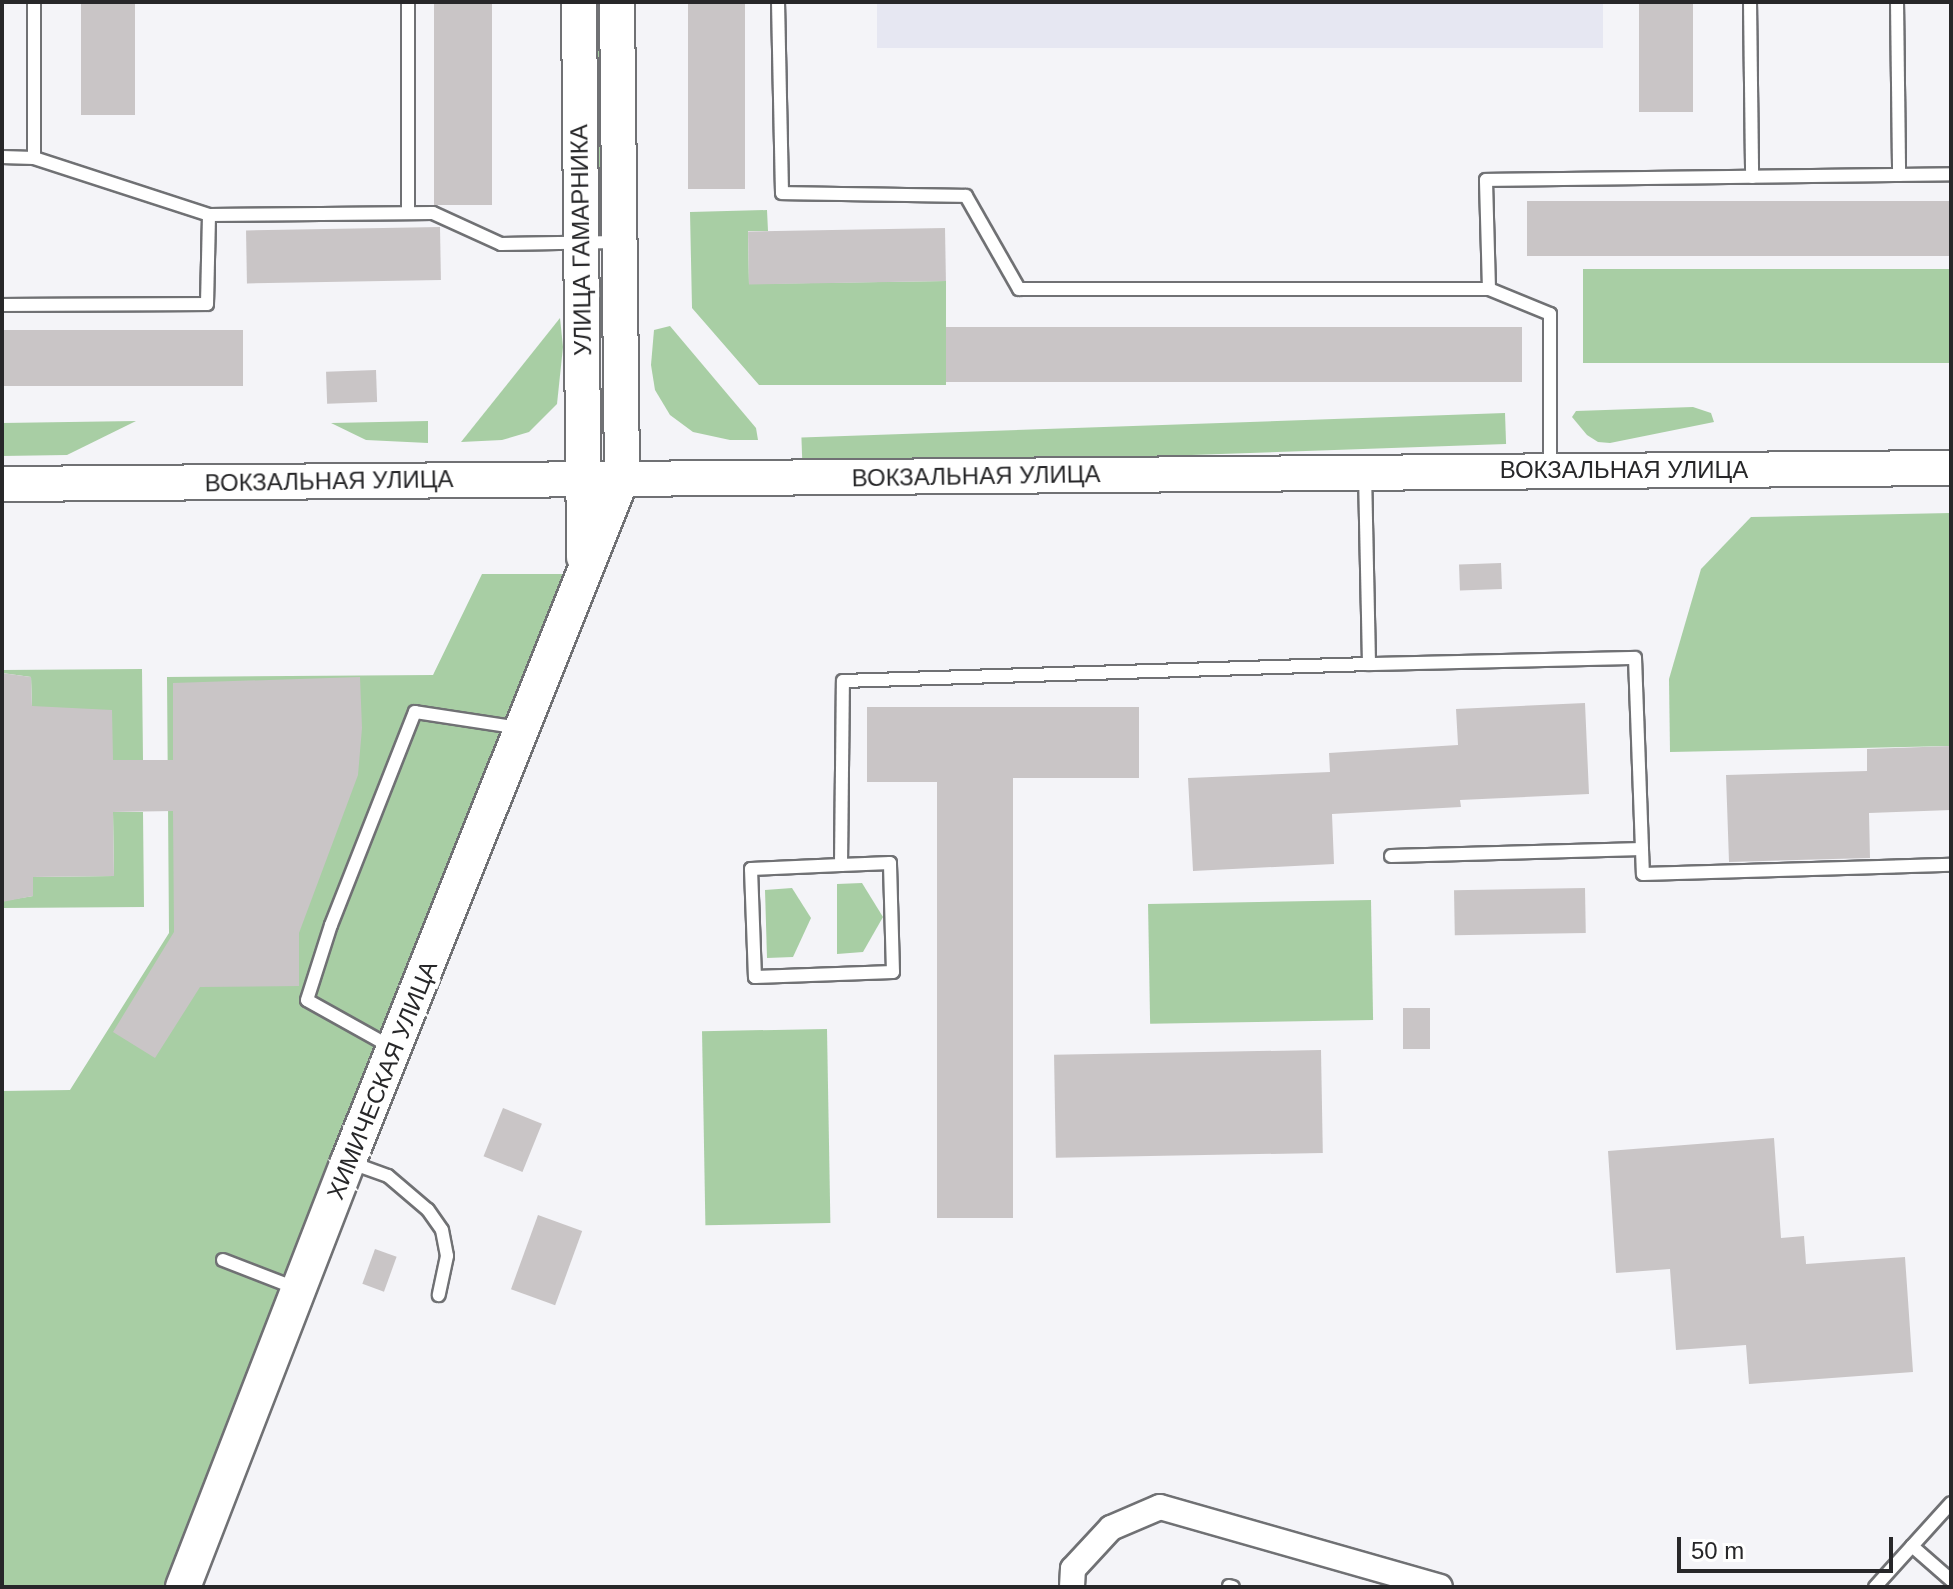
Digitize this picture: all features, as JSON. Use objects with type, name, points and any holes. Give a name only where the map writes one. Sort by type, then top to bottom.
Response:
[{"type":"street","name":"УЛИЦА ГАМАРНИКА","points":[[579,2],[583,479]]},
{"type":"street","name":"УЛИЦА ГАМАРНИКА","points":[[617,2],[622,478]]},
{"type":"street","name":"ВОКЗАЛЬНАЯ УЛИЦА","points":[[2,484],[1951,468]]},
{"type":"street","name":"ХИМИЧЕСКАЯ УЛИЦА","points":[[183,1587],[348,1162],[622,478]]},
{"type":"street","name":"ХИМИЧЕСКАЯ УЛИЦА","points":[[583,479],[585,574]]},
{"type":"street","points":[[1072,1587],[1073,1569],[1111,1528],[1160,1507],[1440,1587]]},
{"type":"lane","points":[[34,2],[34,158]]},
{"type":"lane","points":[[408,2],[408,213]]},
{"type":"lane","points":[[778,2],[782,193],[966,196],[1019,289],[1489,289],[1550,314],[1550,471]]},
{"type":"lane","points":[[1750,2],[1752,177]]},
{"type":"lane","points":[[1897,2],[1899,175]]},
{"type":"lane","points":[[2,157],[34,158],[209,215],[433,213],[501,244],[619,242]]},
{"type":"lane","points":[[1489,289],[1486,180],[1951,174]]},
{"type":"lane","points":[[2,305],[207,304],[209,215]]},
{"type":"lane","points":[[1365,472],[1369,664]]},
{"type":"lane","points":[[841,865],[843,681],[1635,658],[1643,874],[1951,865]]},
{"type":"lane","points":[[394,1049],[307,1000],[331,925],[415,712],[523,728]]},
{"type":"lane","points":[[1391,856],[1642,849]]},
{"type":"lane","points":[[890,863],[893,972],[755,977],[751,869],[841,865],[890,863]]},
{"type":"lane","points":[[348,1162],[388,1176],[428,1210],[442,1230],[447,1256],[439,1295]]},
{"type":"lane","points":[[223,1260],[299,1289]]},
{"type":"lane","points":[[1875,1587],[1951,1503]]},
{"type":"lane","points":[[1912,1546],[1951,1580]]},
{"type":"shaded area","points":[[877,2],[1603,2],[1603,48],[877,48]]},
{"type":"green space","points":[[589,2],[606,2],[602,225],[597,225]]},
{"type":"green space","points":[[767,210],[768,231],[748,231],[749,284],[946,281],[946,385],[759,385],[692,308],[690,212]]},
{"type":"green space","points":[[1583,269],[1951,269],[1951,363],[1583,363]]},
{"type":"green space","points":[[560,318],[563,347],[557,404],[529,432],[502,440],[461,442]]},
{"type":"green space","points":[[670,326],[756,428],[758,440],[730,440],[693,432],[670,415],[655,390],[651,365],[654,330]]},
{"type":"green space","points":[[1693,407],[1711,413],[1714,422],[1610,443],[1598,442],[1587,435],[1572,417],[1576,411]]},
{"type":"green space","points":[[1505,413],[1506,444],[803,469],[801,438]]},
{"type":"green space","points":[[136,421],[67,455],[2,456],[2,423]]},
{"type":"green space","points":[[428,421],[428,443],[366,440],[331,423]]},
{"type":"green space","points":[[1951,513],[1951,746],[1670,752],[1669,679],[1701,569],[1751,517]]},
{"type":"green space","points":[[482,574],[585,574],[183,1587],[2,1587],[2,1091],[70,1090],[169,933],[167,677],[433,675]]},
{"type":"green space","points":[[142,669],[143,760],[113,760],[32,706],[31,677],[2,673],[2,670]]},
{"type":"green space","points":[[113,812],[143,812],[144,907],[2,908],[2,901],[33,896],[33,877],[114,876]]},
{"type":"green space","points":[[862,883],[883,917],[863,952],[837,954],[837,884]]},
{"type":"green space","points":[[792,888],[811,918],[793,957],[767,958],[765,890]]},
{"type":"green space","points":[[1371,900],[1373,1020],[1150,1024],[1148,904]]},
{"type":"green space","points":[[827,1029],[830,1223],[705,1225],[702,1031]]},
{"type":"building","points":[[81,2],[135,2],[135,115],[81,115]]},
{"type":"building","points":[[434,2],[492,2],[492,205],[434,205]]},
{"type":"building","points":[[688,2],[745,2],[745,189],[688,189]]},
{"type":"building","points":[[1639,2],[1693,2],[1693,112],[1639,112]]},
{"type":"building","points":[[1527,201],[1951,201],[1951,256],[1527,256]]},
{"type":"building","points":[[440,227],[441,280],[247,283],[246,230]]},
{"type":"building","points":[[945,228],[946,281],[749,284],[748,231]]},
{"type":"building","points":[[946,327],[1522,327],[1522,382],[946,382]]},
{"type":"building","points":[[2,330],[243,330],[243,386],[2,386]]},
{"type":"building","points":[[376,370],[377,402],[327,404],[326,372]]},
{"type":"building","points":[[1501,563],[1502,589],[1460,590],[1459,564]]},
{"type":"building","points":[[2,673],[31,677],[32,706],[112,710],[113,760],[173,760],[173,683],[360,677],[362,728],[358,775],[299,933],[299,986],[200,987],[155,1058],[113,1032],[174,932],[173,811],[113,812],[114,876],[33,877],[33,896],[2,902]]},
{"type":"building","points":[[1585,703],[1589,794],[1460,800],[1461,807],[1332,814],[1334,864],[1193,871],[1188,778],[1330,772],[1329,753],[1458,745],[1456,709]]},
{"type":"building","points":[[867,707],[1139,707],[1139,778],[1013,778],[1013,1218],[937,1218],[937,782],[867,782]]},
{"type":"building","points":[[1951,746],[1951,810],[1869,813],[1870,858],[1729,862],[1726,775],[1867,771],[1867,749]]},
{"type":"building","points":[[1585,888],[1586,933],[1455,935],[1454,890]]},
{"type":"building","points":[[1403,1008],[1430,1008],[1430,1049],[1403,1049]]},
{"type":"building","points":[[1321,1050],[1323,1153],[1056,1158],[1054,1055]]},
{"type":"building","points":[[503,1108],[542,1124],[522,1172],[484,1156]]},
{"type":"building","points":[[1774,1138],[1781,1238],[1804,1236],[1806,1264],[1905,1257],[1913,1372],[1749,1384],[1746,1345],[1676,1350],[1670,1269],[1616,1273],[1608,1151]]},
{"type":"building","points":[[538,1215],[582,1231],[555,1305],[511,1289]]},
{"type":"building","points":[[375,1249],[397,1257],[384,1292],[362,1284]]}]
